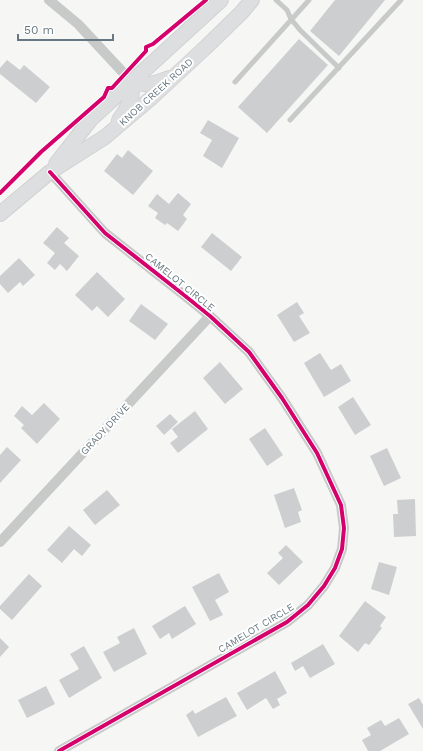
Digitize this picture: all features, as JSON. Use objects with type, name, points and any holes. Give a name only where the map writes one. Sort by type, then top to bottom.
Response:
[{"type":"main road","name":"KNOB CREEK ROAD","points":[[50,172],[91,119],[221,0]]},
{"type":"main road","name":"KNOB CREEK ROAD","points":[[0,214],[50,172],[105,137],[150,99],[241,13],[252,0]]},
{"type":"main road","points":[[131,81],[143,85],[151,84],[176,75]]},
{"type":"main road","points":[[105,137],[126,111],[133,89],[131,81]]},
{"type":"street","points":[[49,0],[78,24],[131,81]]},
{"type":"street","name":"CAMELOT CIRCLE","points":[[50,172],[105,233],[210,316],[250,352],[282,398],[317,453],[341,505],[344,528],[342,549],[335,568],[324,586],[308,605],[287,622],[59,751]]},
{"type":"street","name":"GRADY DRIVE","points":[[0,542],[210,316]]},
{"type":"lane","points":[[276,0],[287,10],[291,19],[339,68]]},
{"type":"lane","points":[[235,82],[309,0]]},
{"type":"lane","points":[[290,120],[401,0]]},
{"type":"building","points":[[335,0],[385,0],[339,56],[310,31]]},
{"type":"building","points":[[299,39],[328,65],[267,133],[238,107]]},
{"type":"building","points":[[7,60],[20,70],[24,65],[50,87],[36,103],[0,74],[0,68]]},
{"type":"building","points":[[208,120],[239,138],[222,168],[203,156],[212,140],[200,133]]},
{"type":"building","points":[[128,150],[153,171],[133,195],[104,171],[117,154],[122,158]]},
{"type":"building","points":[[178,193],[191,204],[183,215],[187,219],[178,231],[167,223],[165,225],[155,218],[158,213],[148,206],[157,194],[169,204]]},
{"type":"building","points":[[57,227],[69,238],[64,243],[79,256],[67,271],[60,264],[55,270],[47,263],[55,253],[43,243]]},
{"type":"building","points":[[212,233],[242,257],[231,271],[201,247]]},
{"type":"building","points":[[19,258],[35,275],[23,286],[20,282],[8,293],[0,284],[0,276]]},
{"type":"building","points":[[97,272],[125,299],[108,317],[97,306],[92,311],[75,295]]},
{"type":"building","points":[[297,302],[304,313],[299,316],[310,333],[294,342],[277,315]]},
{"type":"building","points":[[141,304],[168,324],[155,340],[129,321]]},
{"type":"building","points":[[320,353],[331,370],[341,364],[351,381],[324,397],[304,363]]},
{"type":"building","points":[[220,362],[243,389],[225,404],[203,378]]},
{"type":"building","points":[[353,397],[371,425],[355,435],[338,407]]},
{"type":"building","points":[[44,403],[60,419],[37,444],[21,428],[24,425],[14,416],[22,406],[32,415]]},
{"type":"building","points":[[195,411],[208,429],[178,453],[170,443],[178,437],[172,429]]},
{"type":"building","points":[[170,414],[178,422],[164,435],[156,426]]},
{"type":"building","points":[[265,428],[283,455],[267,466],[249,439]]},
{"type":"building","points":[[7,447],[21,460],[0,483],[0,455]]},
{"type":"building","points":[[387,448],[401,478],[384,486],[370,456]]},
{"type":"building","points":[[294,488],[302,510],[298,512],[301,522],[285,528],[274,495]]},
{"type":"building","points":[[107,490],[120,505],[95,525],[83,510]]},
{"type":"building","points":[[415,499],[416,536],[394,537],[393,514],[398,514],[397,500]]},
{"type":"building","points":[[69,526],[91,545],[82,556],[74,549],[62,563],[47,550]]},
{"type":"building","points":[[286,545],[303,562],[279,585],[267,573],[283,558],[278,553]]},
{"type":"building","points":[[379,562],[397,567],[389,595],[371,589]]},
{"type":"building","points":[[219,573],[229,592],[215,600],[223,615],[210,621],[192,587]]},
{"type":"building","points":[[29,574],[42,586],[12,620],[0,609],[0,606]]},
{"type":"building","points":[[365,601],[386,617],[380,626],[382,628],[369,645],[365,643],[358,652],[339,636]]},
{"type":"building","points":[[185,606],[196,624],[172,639],[169,633],[160,639],[152,626]]},
{"type":"building","points":[[134,628],[147,654],[114,672],[103,652],[120,643],[117,637]]},
{"type":"building","points":[[0,638],[9,647],[0,657]]},
{"type":"building","points":[[323,644],[335,664],[310,678],[303,666],[295,671],[291,663]]},
{"type":"building","points":[[84,646],[102,678],[69,698],[59,680],[79,669],[70,654]]},
{"type":"building","points":[[275,671],[287,693],[277,699],[280,705],[273,709],[266,698],[247,710],[237,693]]},
{"type":"building","points":[[46,686],[55,704],[27,718],[18,700]]},
{"type":"building","points":[[226,697],[237,716],[198,737],[186,715],[193,710],[195,714]]},
{"type":"building","points":[[419,698],[423,705],[423,729],[408,704]]},
{"type":"building","points":[[399,718],[409,734],[380,751],[368,751],[362,740],[371,735],[367,728],[381,720],[385,726]]},
{"type":"cycle path","points":[[0,193],[41,152],[104,97],[108,88],[112,88],[146,51],[146,47],[153,44],[206,0]]},
{"type":"cycle path","points":[[50,172],[105,233],[210,316],[249,352],[282,398],[317,453],[341,505],[344,528],[342,549],[335,568],[324,586],[308,605],[287,622],[59,751]]}]
